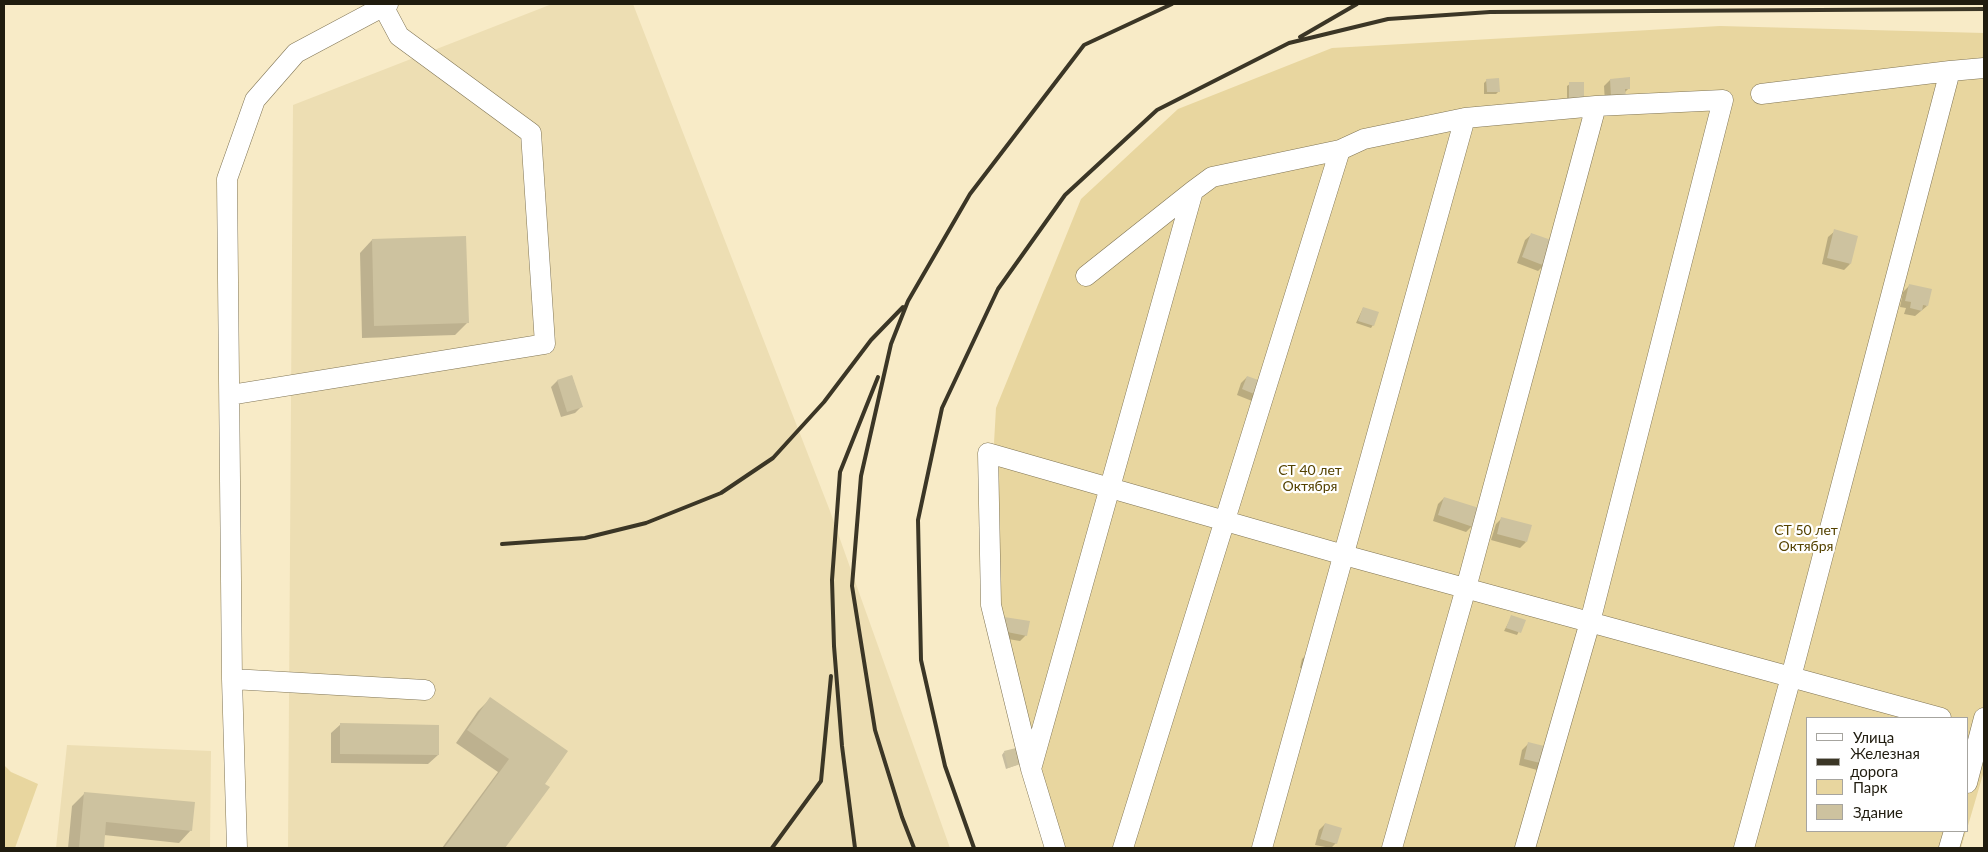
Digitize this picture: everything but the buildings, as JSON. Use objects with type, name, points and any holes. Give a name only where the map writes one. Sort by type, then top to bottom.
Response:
[{"type":"street","points":[[230,395],[545,344],[531,133],[399,36],[385,5],[296,53],[255,100],[227,179],[232,679],[238,848]]},
{"type":"street","points":[[1761,94],[1984,68]]},
{"type":"street","points":[[1744,848],[1791,677],[1950,71]]},
{"type":"street","points":[[1086,276],[1212,177],[1340,150],[1364,139],[1465,118],[1596,106],[1723,100],[1590,622],[1525,848]]},
{"type":"street","points":[[1392,848],[1466,588],[1596,106]]},
{"type":"street","points":[[1262,848],[1465,118]]},
{"type":"street","points":[[1123,848],[1340,150]]},
{"type":"street","points":[[1031,769],[1193,191]]},
{"type":"street","points":[[1055,848],[1031,769],[991,605],[988,453],[1344,555],[1937,717]]},
{"type":"street","points":[[232,679],[425,690]]},
{"type":"street","points":[[1968,777],[1979,726]]},
{"type":"street","points":[[1949,848],[1954,832]]},
{"type":"shaded area","points":[[552,4],[633,4],[830,511],[950,848],[288,848],[293,105]]},
{"type":"shaded area","points":[[67,745],[211,751],[210,848],[56,848]]},
{"type":"green space","name":"СТ 40 лет Октября","points":[[1720,26],[1984,33],[1984,771],[1968,826],[1968,717],[1806,717],[1806,832],[1966,832],[1961,848],[1052,848],[985,601],[996,408],[1081,199],[1178,109],[1332,48]]},
{"type":"green space","points":[[4,765],[11,772],[38,784],[15,848],[4,848]]},
{"type":"railway","points":[[914,848],[902,817],[875,730],[852,586],[861,476],[891,344],[908,301],[970,194],[1084,45],[1172,4]]},
{"type":"railway","points":[[1300,37],[1357,4]]},
{"type":"railway","points":[[974,848],[945,766],[921,660],[918,520],[942,408],[998,289],[1065,195],[1157,110],[1289,43],[1388,19],[1490,12],[1984,9]]},
{"type":"railway","points":[[502,544],[585,538],[646,523],[721,493],[773,458],[824,402],[871,340],[903,307]]},
{"type":"railway","points":[[855,848],[842,746],[834,646],[832,580],[840,472],[878,377]]},
{"type":"railway","points":[[772,848],[821,781],[831,676]]},
{"type":"park label","name":"СТ 50 лет Октября","points":[[1806,538]]}]
